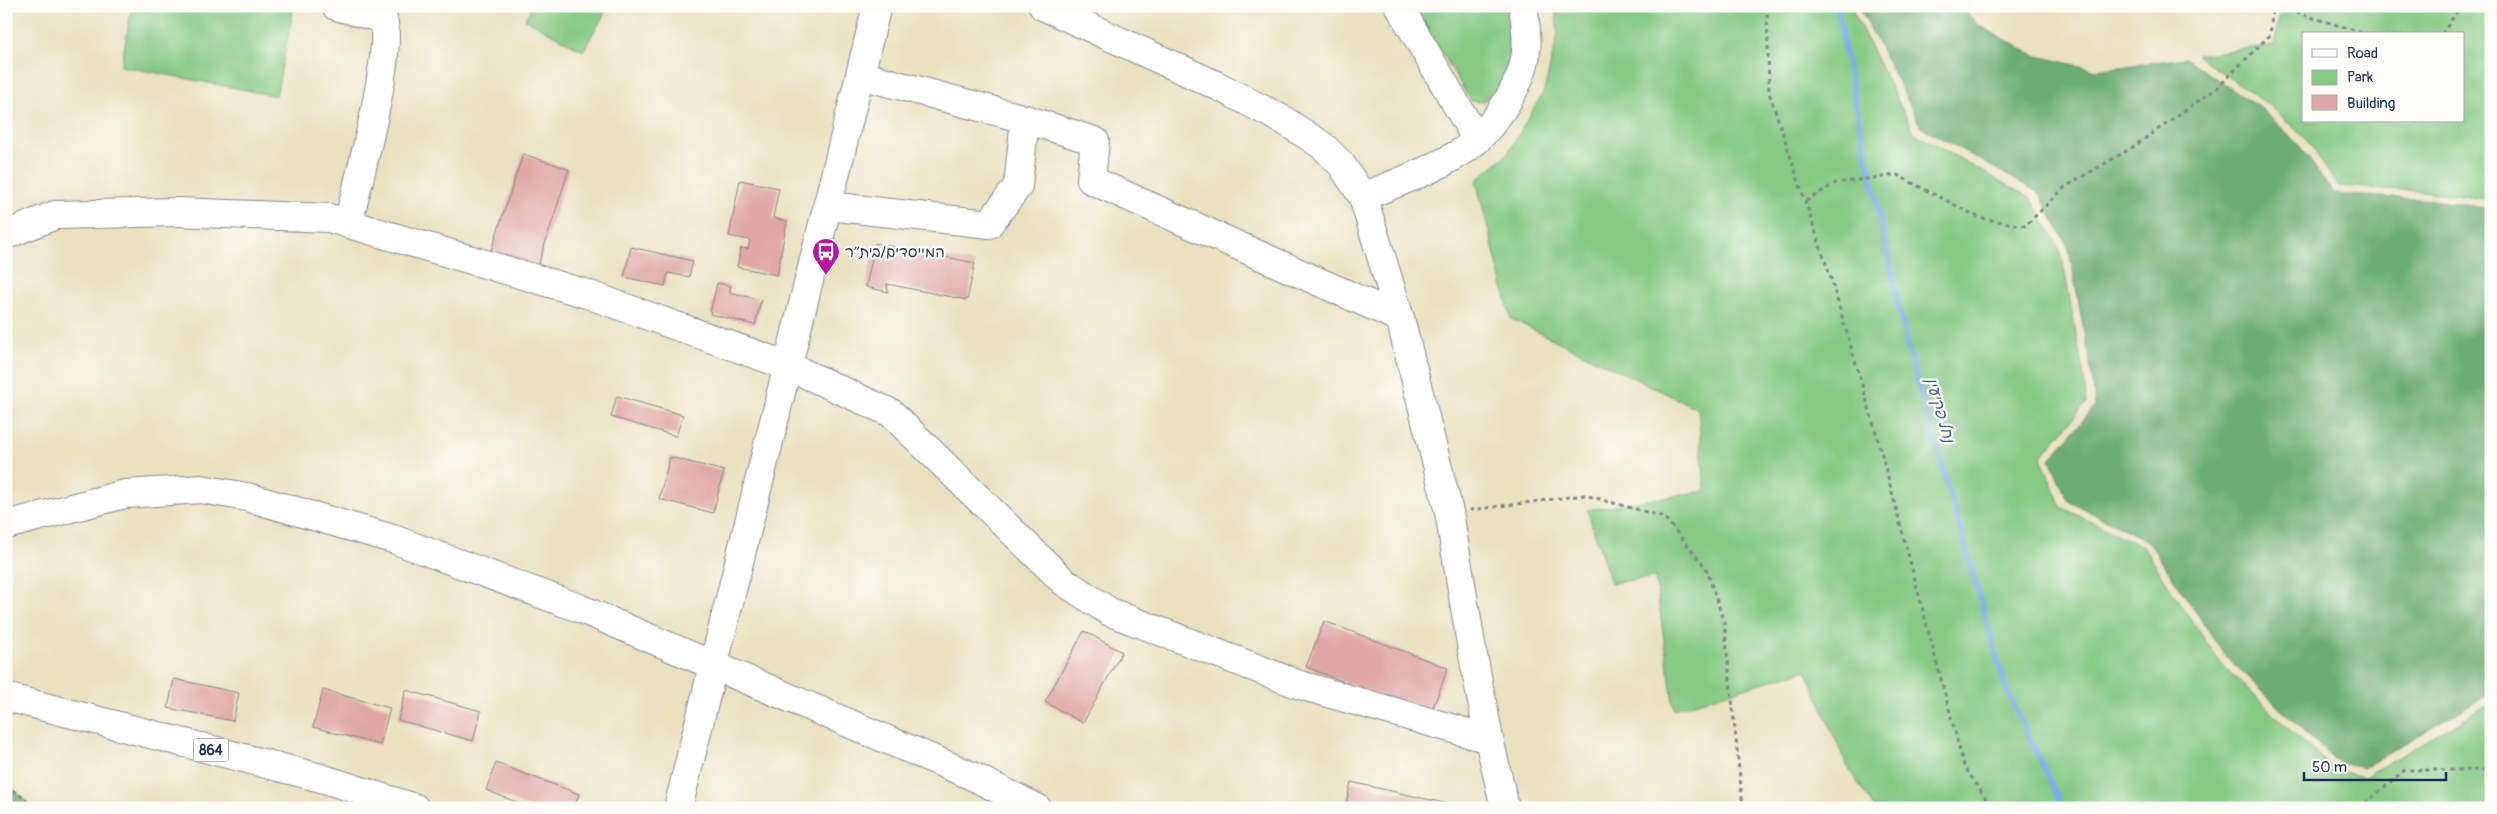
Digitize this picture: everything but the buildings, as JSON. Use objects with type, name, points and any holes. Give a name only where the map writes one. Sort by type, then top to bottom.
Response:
[{"type":"street","points":[[336,6],[383,19],[386,28],[381,74],[348,224]]},
{"type":"street","points":[[678,808],[878,6]]},
{"type":"street","points":[[1044,6],[1220,87],[1285,120],[1329,152],[1341,164],[1364,197],[1400,318],[1449,512],[1489,739],[1505,808]]},
{"type":"street","points":[[1399,6],[1477,140]]},
{"type":"street","points":[[1364,197],[1458,154],[1477,140],[1503,106],[1522,71],[1526,53],[1523,6]]},
{"type":"street","points":[[860,75],[1025,119],[1095,141],[1091,180],[1400,318]]},
{"type":"street","points":[[828,206],[989,224],[1018,186],[1025,119]]},
{"type":"street","points":[[6,234],[55,215],[176,212],[329,218],[587,294],[788,366],[891,413],[1063,581],[1110,612],[1300,684],[1489,739]]},
{"type":"street","points":[[6,525],[125,494],[201,489],[247,497],[393,539],[579,608],[970,775],[1036,808]]},
{"type":"street","name":"864","points":[[6,697],[321,778],[415,808]]},
{"type":"street","name":"864","points":[[6,713],[326,796],[365,808]]},
{"type":"path","points":[[1768,6],[1769,92],[1806,201],[1877,436],[1964,766],[1992,808]]},
{"type":"path","points":[[1806,201],[1836,183],[1897,176],[1980,218],[2025,226],[2065,187],[2133,147],[2218,87],[2270,35],[2273,6],[2361,32]]},
{"type":"path","points":[[2443,32],[2461,6]]},
{"type":"path","points":[[1449,512],[1585,495],[1664,517],[1706,568],[1724,622],[1743,808]]},
{"type":"path","points":[[2359,808],[2405,770],[2491,770]]},
{"type":"path","points":[[6,786],[25,799],[31,808]]},
{"type":"green space","points":[[132,6],[294,6],[276,96],[121,66]]},
{"type":"green space","points":[[532,6],[593,6],[605,13],[583,51],[525,19]]},
{"type":"green space","points":[[1414,6],[1509,6],[1512,32],[1509,60],[1500,84],[1492,94],[1481,102],[1471,101]]},
{"type":"green space","points":[[1555,6],[1853,6],[1853,12],[1914,133],[2032,199],[2061,252],[2084,377],[2086,403],[2041,457],[2061,507],[2143,547],[2219,661],[2300,740],[2335,770],[2364,777],[2491,703],[2491,808],[1874,808],[1846,764],[1806,670],[1674,709],[1655,577],[1611,583],[1587,510],[1705,491],[1698,409],[1511,319],[1476,181],[1508,153],[1544,91],[1558,34]]},
{"type":"green space","points":[[1861,6],[1960,6],[1980,26],[2034,55],[2097,70],[2185,58],[2263,110],[2299,145],[2334,194],[2433,200],[2491,209],[2491,693],[2363,768],[2339,763],[2306,734],[2225,655],[2148,541],[2068,501],[2050,459],[2095,406],[2092,376],[2069,249],[2039,193],[1921,127],[1861,10]]},
{"type":"green space","points":[[2281,6],[2491,6],[2491,200],[2433,192],[2338,186],[2306,139],[2268,104],[2196,55],[2274,45]]},
{"type":"green space","points":[[6,781],[33,808],[6,808]]},
{"type":"waterway","name":"נחל פקיעין","points":[[1838,6],[1844,48],[1906,341],[2006,689],[2063,808]]},
{"type":"place","name":"המייסדים/בית״ר","points":[[826,276]]}]
